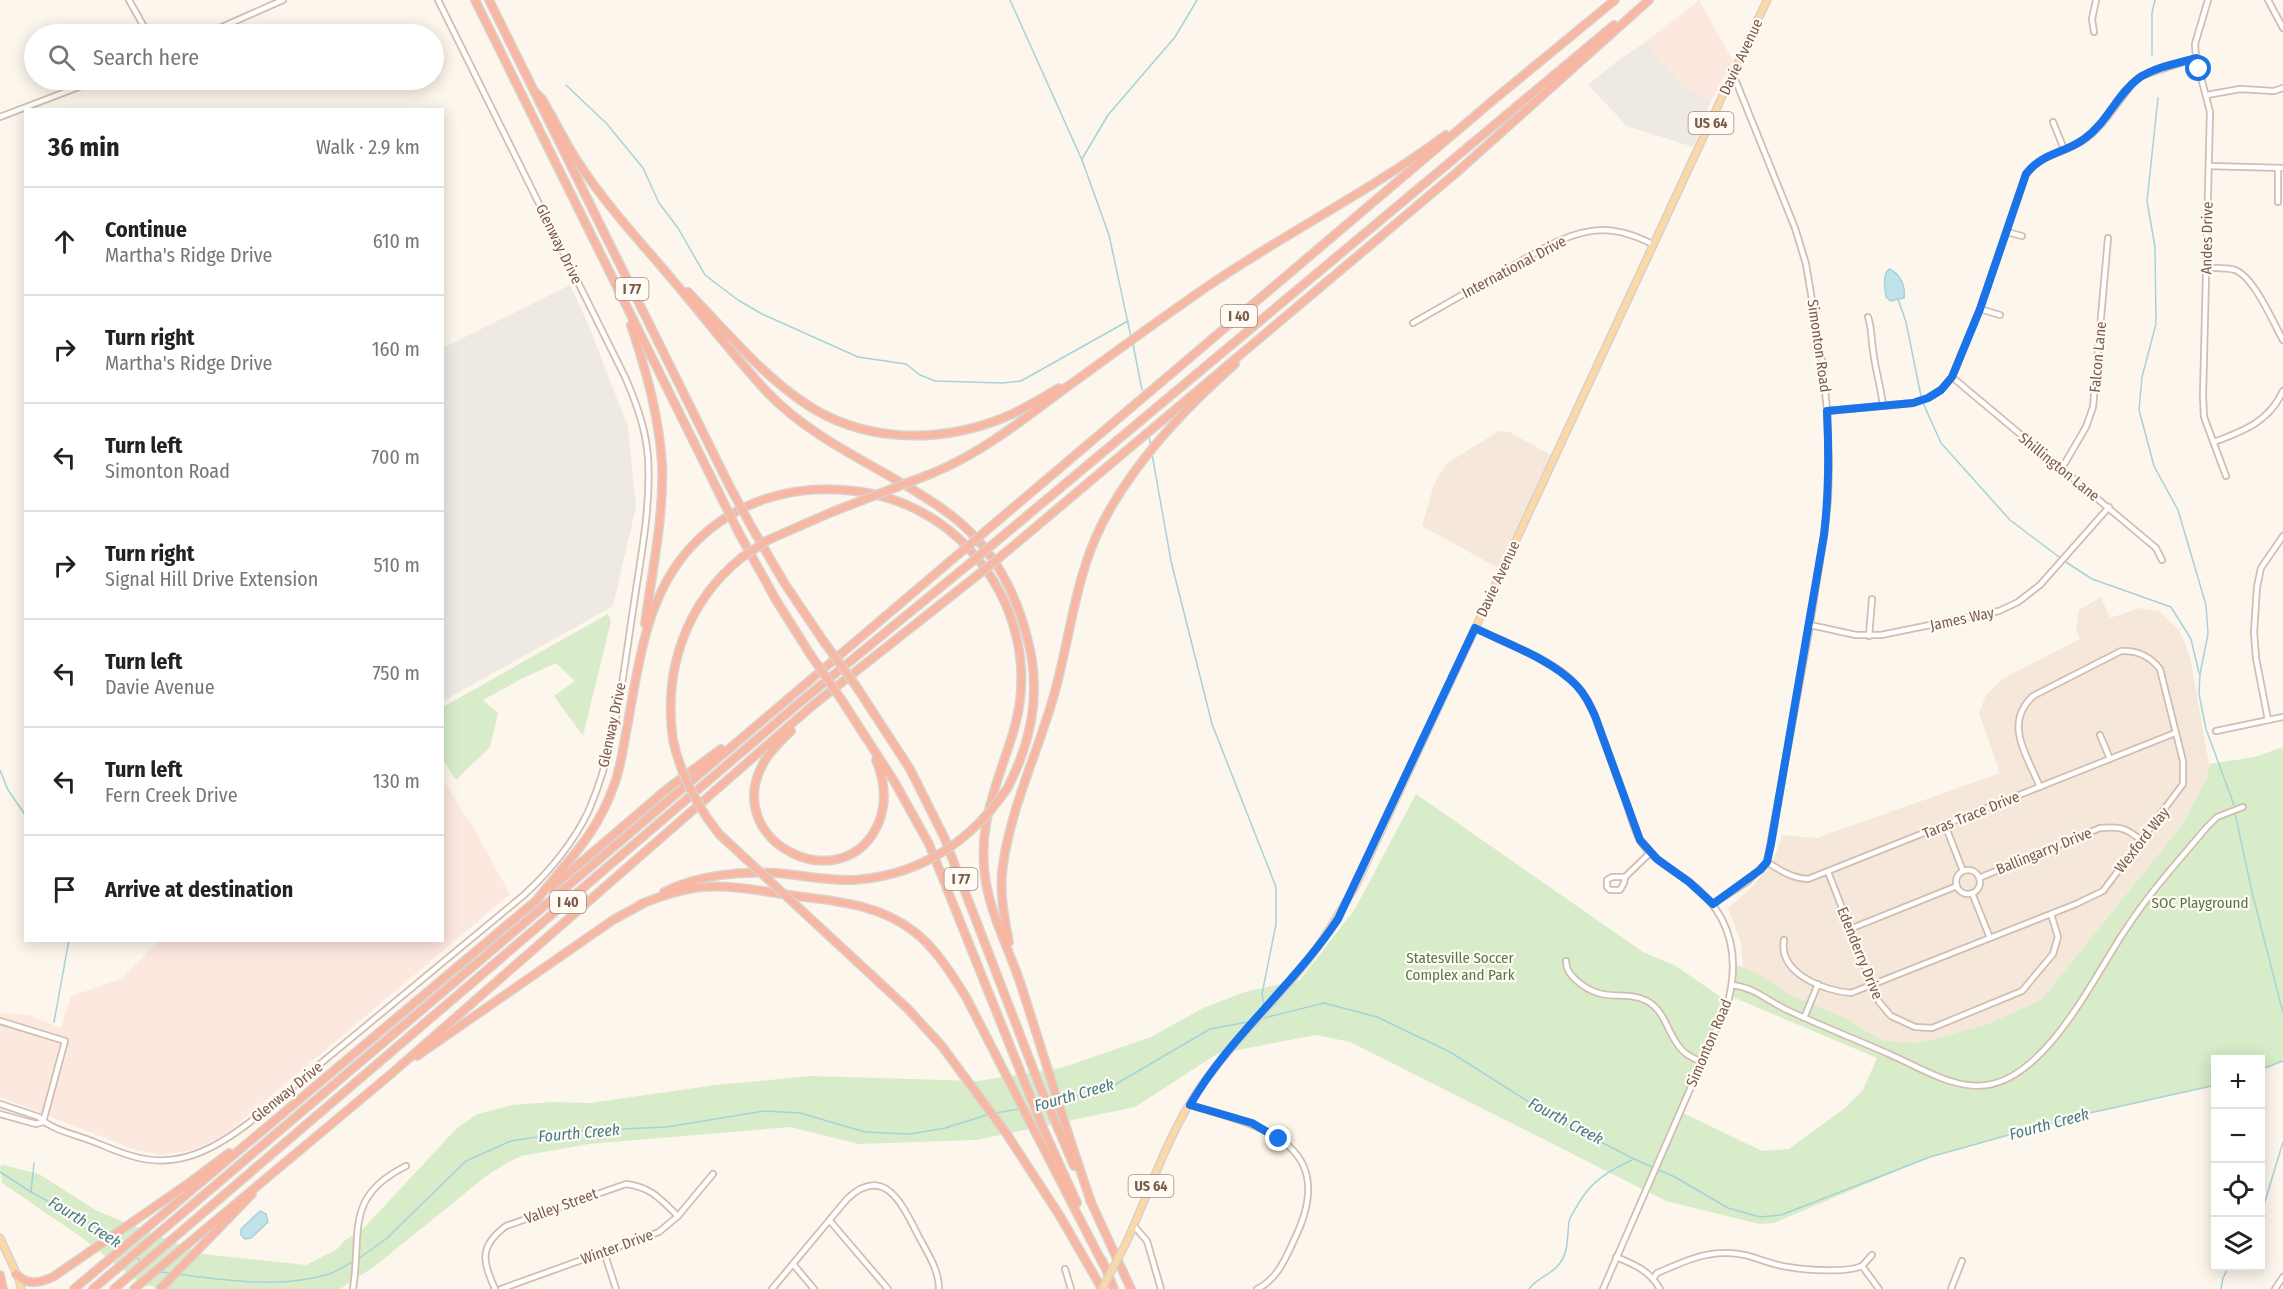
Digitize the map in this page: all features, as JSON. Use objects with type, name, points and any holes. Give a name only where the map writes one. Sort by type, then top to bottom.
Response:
[{"type":"highway","name":"I 77","points":[[475,0],[739,533],[776,600],[894,781],[928,844],[1043,1128],[1114,1289]]},
{"type":"highway","name":"I 77","points":[[489,0],[751,526],[784,584],[856,686],[910,770],[944,837],[1055,1125],[1131,1289]]},
{"type":"highway","name":"I 40","points":[[93,1289],[761,720],[1615,0]]},
{"type":"highway","points":[[134,1289],[391,1074],[812,706],[999,558],[1456,173],[1647,0]]},
{"type":"highway","name":"I 40","points":[[114,1289],[798,704],[992,545],[1499,120],[1647,0]]},
{"type":"highway","points":[[391,1074],[613,920],[674,887],[728,875],[777,873],[852,880],[889,875],[928,860],[954,845],[975,828],[997,804],[1028,741],[1035,684],[1032,660],[1020,612],[998,567],[981,545],[953,517],[816,433],[769,393],[652,255],[585,171],[542,99],[534,91]]},
{"type":"highway","points":[[1102,1289],[1060,1216],[1006,1133],[941,1045],[907,1008],[719,834],[701,810],[688,788],[673,740],[670,703],[674,665],[690,619],[715,583],[741,558],[768,540],[832,512],[933,473],[979,451],[1142,333],[1254,256],[1338,207],[1414,158],[1497,98]]},
{"type":"highway","points":[[652,255],[784,387],[822,414],[847,425],[883,434],[918,436],[946,434],[1004,418],[1088,372]]},
{"type":"highway","points":[[1019,979],[1002,897],[1001,883],[1005,850],[1055,693],[1088,557],[1101,525],[1134,473],[1164,435],[1220,377],[1332,277]]},
{"type":"highway","points":[[624,302],[652,393],[662,464],[659,526],[637,679]]},
{"type":"highway","points":[[536,901],[584,844],[609,798],[619,769],[648,626],[659,595],[674,569],[695,543],[738,510],[763,499],[789,492],[825,489],[858,491],[890,498],[918,510],[960,539],[986,568],[1011,616],[1018,639],[1021,665],[1018,714],[988,807],[983,856],[988,894],[1019,979],[1064,1125],[1091,1202]]},
{"type":"highway","points":[[812,706],[764,761],[756,781],[755,801],[758,817],[767,834],[782,848],[795,856],[813,861],[838,859],[857,850],[874,833],[884,810],[885,790],[881,771],[868,741]]},
{"type":"highway","points":[[74,1289],[667,789],[761,720]]},
{"type":"highway","points":[[641,904],[669,894],[702,887],[736,887],[864,906],[891,916],[913,930],[952,974],[966,997],[1103,1264]]},
{"type":"highway","points":[[39,1289],[275,1120]]},
{"type":"highway","points":[[160,1289],[283,1164]]},
{"type":"highway","points":[[16,1274],[25,1281],[33,1283],[59,1273]]},
{"type":"highway","points":[[0,1274],[5,1289]]},
{"type":"main road","name":"Davie Avenue","points":[[1102,1289],[1134,1226],[1176,1129],[1190,1105],[1220,1061],[1307,962],[1338,919],[1767,0]]},
{"type":"main road","points":[[0,1238],[21,1289]]},
{"type":"street","points":[[129,0],[142,24]]},
{"type":"street","points":[[229,24],[283,0]]},
{"type":"street","name":"Glenway Drive","points":[[0,1104],[39,1117],[43,1122],[130,1156],[144,1159],[162,1161],[178,1159],[215,1147],[259,1115],[537,883],[575,835],[587,812],[610,748],[616,718],[647,512],[648,458],[644,427],[627,379],[438,0]]},
{"type":"street","points":[[2094,32],[2092,19],[2096,0]]},
{"type":"street","name":"Andes Drive","points":[[2208,0],[2195,44],[2196,58],[2210,112],[2204,417],[2226,476]]},
{"type":"street","points":[[2268,0],[2283,28]]},
{"type":"street","points":[[1827,411],[1913,403],[1941,390],[1952,377],[1980,309],[2026,174],[2042,158],[2081,142],[2092,134],[2141,76],[2196,58]]},
{"type":"street","name":"Simonton Road","points":[[1733,74],[1795,228],[1806,264],[1813,298],[1827,411],[1828,500],[1810,625],[1767,862]]},
{"type":"street","points":[[2207,95],[2240,89],[2274,91],[2283,88]]},
{"type":"street","points":[[0,117],[71,90]]},
{"type":"street","points":[[2053,122],[2064,149]]},
{"type":"street","points":[[2209,166],[2281,168],[2278,202]]},
{"type":"street","name":"International Drive","points":[[1413,323],[1546,247],[1577,235],[1600,230],[1619,231],[1637,236],[1654,245]]},
{"type":"street","points":[[2007,232],[2022,236]]},
{"type":"street","name":"Falcon Lane","points":[[2062,468],[2086,428],[2092,407],[2108,238]]},
{"type":"street","points":[[2207,268],[2234,269],[2243,274],[2283,340]]},
{"type":"street","points":[[1980,309],[2000,315]]},
{"type":"street","points":[[1868,317],[1881,383],[1883,406]]},
{"type":"street","name":"Shillington Lane","points":[[1952,377],[2109,507],[2156,548],[2163,560]]},
{"type":"street","points":[[2214,442],[2255,425],[2276,405],[2283,391]]},
{"type":"street","name":"James Way","points":[[1810,625],[1869,636],[1999,611],[2018,602],[2040,585],[2109,507]]},
{"type":"street","points":[[2268,720],[2256,658],[2254,632],[2257,587],[2261,568],[2283,536]]},
{"type":"street","points":[[1869,636],[1872,599]]},
{"type":"street","points":[[1475,628],[1563,673],[1586,698],[1595,716],[1640,840],[1650,853],[1625,877]]},
{"type":"street","name":"Wexford Way","points":[[1785,940],[1783,950],[1796,972],[1818,984],[1840,992],[1851,993],[2051,914],[2103,891],[2183,784],[2183,761],[2160,669],[2154,661],[2132,651],[2121,651],[2033,696],[2019,715],[2019,733],[2040,787]]},
{"type":"street","points":[[2216,731],[2283,717]]},
{"type":"street","name":"Taras Trace Drive","points":[[1767,862],[1797,878],[1808,879],[1828,873],[2175,733]]},
{"type":"street","points":[[2100,735],[2110,759]]},
{"type":"street","points":[[1732,985],[1763,995],[1804,1018],[1952,1081],[1981,1086],[2002,1082],[2022,1069],[2065,1026],[2082,1002],[2127,926],[2207,826],[2217,817],[2243,807]]},
{"type":"street","points":[[1945,825],[1964,872]]},
{"type":"street","name":"Ballingarry Drive","points":[[1979,878],[2100,828],[2116,826],[2142,841]]},
{"type":"street","name":"Simonton Road","points":[[1603,1289],[1728,1002],[1732,985],[1734,964],[1732,944],[1726,926],[1713,904],[1689,882],[1650,853]]},
{"type":"street","points":[[1713,904],[1747,882],[1767,862]]},
{"type":"street","points":[[1972,871],[1979,878],[1978,889],[1971,893],[1964,893],[1957,886],[1957,877],[1964,872],[1972,871]]},
{"type":"street","name":"Edenderry Drive","points":[[1828,873],[1880,1002],[1891,1016],[1915,1027],[1932,1028],[2022,991],[2053,954],[2058,937],[2051,914]]},
{"type":"street","points":[[1850,929],[1957,886]]},
{"type":"street","points":[[1971,893],[1990,938]]},
{"type":"street","points":[[1566,961],[1566,967],[1572,976],[1593,992],[1649,1002],[1659,1013],[1682,1050],[1702,1062]]},
{"type":"street","points":[[1804,1018],[1818,984]]},
{"type":"street","points":[[0,1021],[65,1041],[43,1122]]},
{"type":"street","points":[[1190,1105],[1252,1123],[1279,1139],[1298,1156],[1305,1168],[1310,1188],[1301,1225],[1276,1273],[1257,1289]]},
{"type":"street","name":"Glenway Drive","points":[[0,1114],[36,1124],[43,1122]]},
{"type":"street","points":[[353,1289],[358,1219],[364,1200],[388,1174],[406,1166]]},
{"type":"street","name":"Winter Drive","points":[[501,1289],[659,1232],[678,1216],[713,1174]]},
{"type":"street","name":"Valley Street","points":[[495,1289],[485,1261],[487,1247],[493,1236],[506,1226],[626,1184],[640,1186],[653,1193],[678,1216]]},
{"type":"street","points":[[772,1289],[859,1188],[876,1186],[892,1192],[902,1203],[939,1278],[939,1289]]},
{"type":"street","points":[[830,1221],[888,1289]]},
{"type":"street","points":[[1134,1226],[1147,1241],[1161,1289]]},
{"type":"street","points":[[604,1252],[616,1289]]},
{"type":"street","points":[[1653,1279],[1657,1273],[1686,1261],[1724,1252],[1757,1257],[1786,1267],[1847,1270],[1862,1266],[1872,1255]]},
{"type":"street","points":[[1617,1257],[1634,1264],[1653,1279],[1660,1289]]},
{"type":"street","points":[[1951,1289],[1962,1262]]},
{"type":"street","points":[[793,1264],[814,1289]]},
{"type":"street","points":[[1862,1266],[1880,1289]]},
{"type":"street","points":[[1065,1269],[1071,1289]]},
{"type":"street","points":[[2275,1289],[2283,1277]]},
{"type":"shaded area","points":[[1699,0],[1733,61],[1712,99],[1685,87],[1662,63],[1647,41]]},
{"type":"shaded area","points":[[1647,41],[1662,63],[1685,87],[1712,99],[1693,147],[1627,126],[1588,85]]},
{"type":"shaded area","points":[[570,285],[588,324],[628,427],[636,507],[613,606],[444,700],[444,348]]},
{"type":"shaded area","points":[[1499,431],[1510,432],[1552,456],[1498,568],[1422,526],[1434,484],[1446,464]]},
{"type":"shaded area","points":[[2101,597],[2110,618],[2140,608],[2159,611],[2179,630],[2190,656],[2209,764],[2207,778],[2182,825],[2040,1001],[1985,1025],[1919,1043],[1883,1041],[1843,1017],[1788,994],[1757,973],[1743,968],[1741,943],[1728,908],[1754,885],[1775,856],[1782,835],[1817,838],[2000,773],[1979,713],[1986,695],[2002,679],[2080,639],[2076,629],[2079,610]]},
{"type":"shaded area","points":[[444,782],[473,827],[510,894],[226,1134],[194,1150],[161,1155],[133,1149],[0,1097],[0,1013],[28,1015],[61,1028],[71,996],[121,979],[158,942],[444,942]]},
{"type":"green space","points":[[608,614],[611,621],[583,736],[554,696],[575,681],[556,663],[483,700],[498,713],[490,747],[456,780],[444,762],[444,706]]},
{"type":"green space","name":"Statesville Soccer Complex and Park","points":[[2283,747],[2283,1061],[2265,1068],[2265,1055],[2211,1055],[2211,1086],[2081,1115],[1930,1157],[1774,1223],[1759,1224],[1666,1201],[1350,1042],[1316,1035],[1217,1054],[1135,1107],[976,1140],[859,1144],[790,1127],[589,1144],[521,1156],[485,1177],[375,1266],[340,1289],[167,1289],[143,1285],[81,1237],[2,1183],[0,1166],[3,1165],[39,1174],[97,1211],[203,1254],[306,1265],[337,1249],[344,1241],[364,1228],[457,1128],[478,1114],[513,1105],[552,1102],[590,1103],[716,1085],[811,1076],[978,1081],[1061,1068],[1151,1037],[1203,1008],[1248,991],[1300,980],[1355,909],[1416,794],[1643,952],[1676,966],[1728,1002],[1683,1113],[1762,1151],[1789,1149],[1845,1108],[1863,1090],[1877,1058],[1730,996],[1734,964],[1757,973],[1788,994],[1843,1017],[1883,1041],[1919,1043],[1985,1025],[2041,1000],[2182,825],[2207,778],[2209,764],[2255,757]]},
{"type":"water","points":[[1889,269],[1901,281],[1904,298],[1891,301],[1886,297],[1885,279]]},
{"type":"water","points":[[260,1211],[266,1214],[268,1222],[251,1238],[245,1239],[241,1235],[241,1229]]},
{"type":"waterway","points":[[1010,0],[1082,160],[1109,235],[1131,337]]},
{"type":"waterway","points":[[1082,159],[1108,115],[1175,37],[1197,0]]},
{"type":"waterway","points":[[2152,55],[2152,13],[2155,0]]},
{"type":"waterway","points":[[566,85],[607,124],[643,168],[659,203],[678,228],[705,275],[738,300],[762,314],[858,357],[906,364],[920,375],[935,381],[1002,383],[1021,381],[1128,321]]},
{"type":"waterway","points":[[2158,98],[2147,201],[2155,247],[2156,324],[2142,377],[2139,410],[2154,466],[2178,510],[2206,605],[2208,634],[2200,674],[2199,694],[2206,729],[2234,805]]},
{"type":"waterway","points":[[1898,299],[1906,322],[1921,396]]},
{"type":"waterway","points":[[1133,344],[1142,390]]},
{"type":"waterway","points":[[1923,403],[1941,443],[2010,520],[2059,557]]},
{"type":"waterway","points":[[1149,437],[1151,447]]},
{"type":"waterway","points":[[1152,454],[1171,561],[1212,724],[1276,887],[1276,924],[1262,994],[1265,1008]]},
{"type":"waterway","points":[[2066,562],[2092,579],[2171,607],[2191,639],[2199,673]]},
{"type":"waterway","points":[[0,770],[8,790],[24,813]]},
{"type":"waterway","points":[[2235,813],[2252,892],[2283,1013]]},
{"type":"waterway","points":[[54,1022],[69,942]]},
{"type":"waterway","name":"Fourth Creek","points":[[1260,1019],[1324,1003],[1377,1017],[1450,1052],[1556,1119],[1675,1177],[1728,1208],[1760,1217],[1781,1215],[1930,1157],[2081,1115],[2211,1086]]},
{"type":"waterway","name":"Fourth Creek","points":[[1060,1101],[1116,1084],[1210,1029],[1253,1021]]},
{"type":"waterway","name":"Fourth Creek","points":[[2265,1068],[2283,1061]]},
{"type":"waterway","name":"Fourth Creek","points":[[995,1113],[1020,1109]]},
{"type":"waterway","name":"Fourth Creek","points":[[358,1259],[386,1239],[466,1161],[511,1141],[576,1131],[667,1127],[764,1111],[800,1113],[865,1132],[910,1134],[945,1128],[990,1114]]},
{"type":"waterway","points":[[2260,1217],[2283,1142]]},
{"type":"waterway","points":[[1529,1289],[1557,1267],[1563,1258],[1572,1214],[1588,1190],[1607,1173],[1632,1160]]},
{"type":"waterway","points":[[31,1192],[34,1163]]},
{"type":"waterway","name":"Fourth Creek","points":[[0,1172],[31,1192],[109,1234]]},
{"type":"waterway","name":"Fourth Creek","points":[[115,1238],[124,1244]]},
{"type":"waterway","name":"Fourth Creek","points":[[135,1256],[142,1263]]},
{"type":"waterway","name":"Fourth Creek","points":[[177,1274],[253,1282],[292,1281],[329,1274],[354,1261]]},
{"type":"waterway","points":[[2221,1289],[2226,1271]]},
{"type":"waterway","name":"Fourth Creek","points":[[159,1272],[173,1273]]},
{"type":"route","points":[[1279,1139],[1252,1123],[1190,1105],[1200,1087],[1220,1061],[1307,962],[1338,919],[1475,628],[1548,664],[1577,685],[1595,716],[1640,840],[1657,859],[1704,894],[1713,904],[1747,882],[1767,862],[1824,535],[1829,465],[1827,411],[1913,403],[1941,390],[1952,377],[1959,362],[1980,309],[2026,174],[2034,164],[2042,158],[2081,142],[2092,134],[2141,76],[2196,58],[2199,69]]},
{"type":"park label","name":"SOC Playground","points":[[2200,903]]}]
